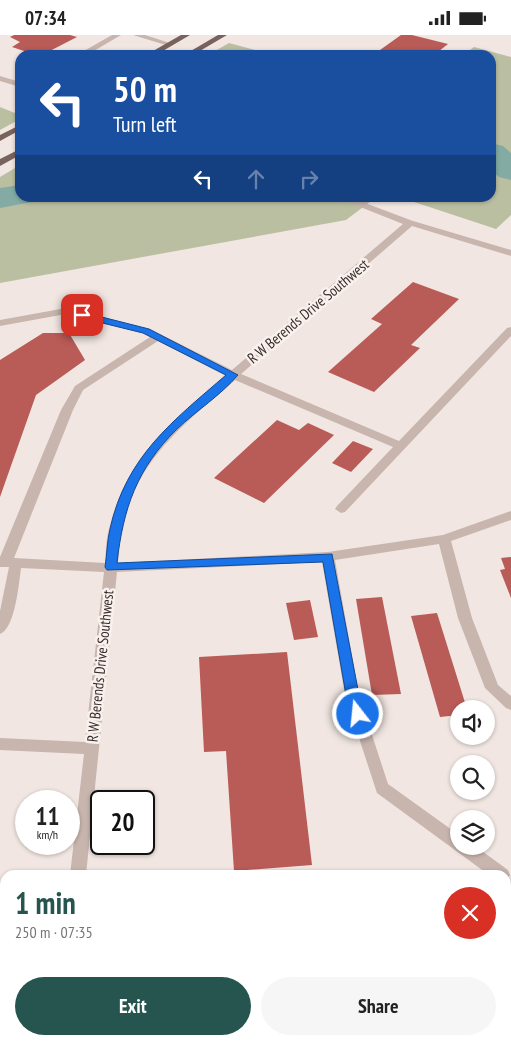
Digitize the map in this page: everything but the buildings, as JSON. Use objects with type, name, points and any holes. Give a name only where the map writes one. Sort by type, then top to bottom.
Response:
[{"type":"main road","points":[[159,50],[186,35]]},
{"type":"main road","points":[[197,50],[223,35]]},
{"type":"main road","points":[[0,138],[15,130]]},
{"type":"main road","points":[[0,163],[15,155]]},
{"type":"street","points":[[90,50],[117,35]]},
{"type":"street","points":[[137,35],[169,44]]},
{"type":"street","points":[[0,78],[15,83]]},
{"type":"street","points":[[353,202],[410,223],[511,253]]},
{"type":"street","name":"R W Berends Drive Southwest","points":[[79,870],[111,567],[116,529],[128,490],[145,459],[173,427],[410,223]]},
{"type":"street","points":[[0,323],[66,311],[146,331],[233,375],[401,446]]},
{"type":"street","points":[[341,509],[511,330]]},
{"type":"street","points":[[0,629],[4,624],[8,562],[67,410],[79,388],[158,337]]},
{"type":"street","points":[[8,562],[111,567],[328,557],[444,539],[511,515]]},
{"type":"street","points":[[444,539],[465,618],[492,688],[511,704]]},
{"type":"street","points":[[328,557],[352,695],[382,789],[450,838]]},
{"type":"street","points":[[0,744],[92,748]]},
{"type":"street","points":[[474,855],[495,870]]},
{"type":"green space","points":[[229,43],[255,50],[217,50]]},
{"type":"green space","points":[[474,47],[485,50],[470,50]]},
{"type":"green space","points":[[496,53],[511,57],[511,215],[496,229],[414,202],[496,202]]},
{"type":"green space","points":[[0,107],[15,113],[15,122],[0,130]]},
{"type":"green space","points":[[15,168],[15,202],[370,202],[346,220],[0,283],[0,177]]},
{"type":"waterway","points":[[496,157],[511,170]]},
{"type":"waterway","points":[[0,198],[15,196]]},
{"type":"route","points":[[82,315],[146,331],[233,375],[173,427],[145,459],[128,490],[116,529],[111,567],[328,557],[352,695],[358,714]]}]
